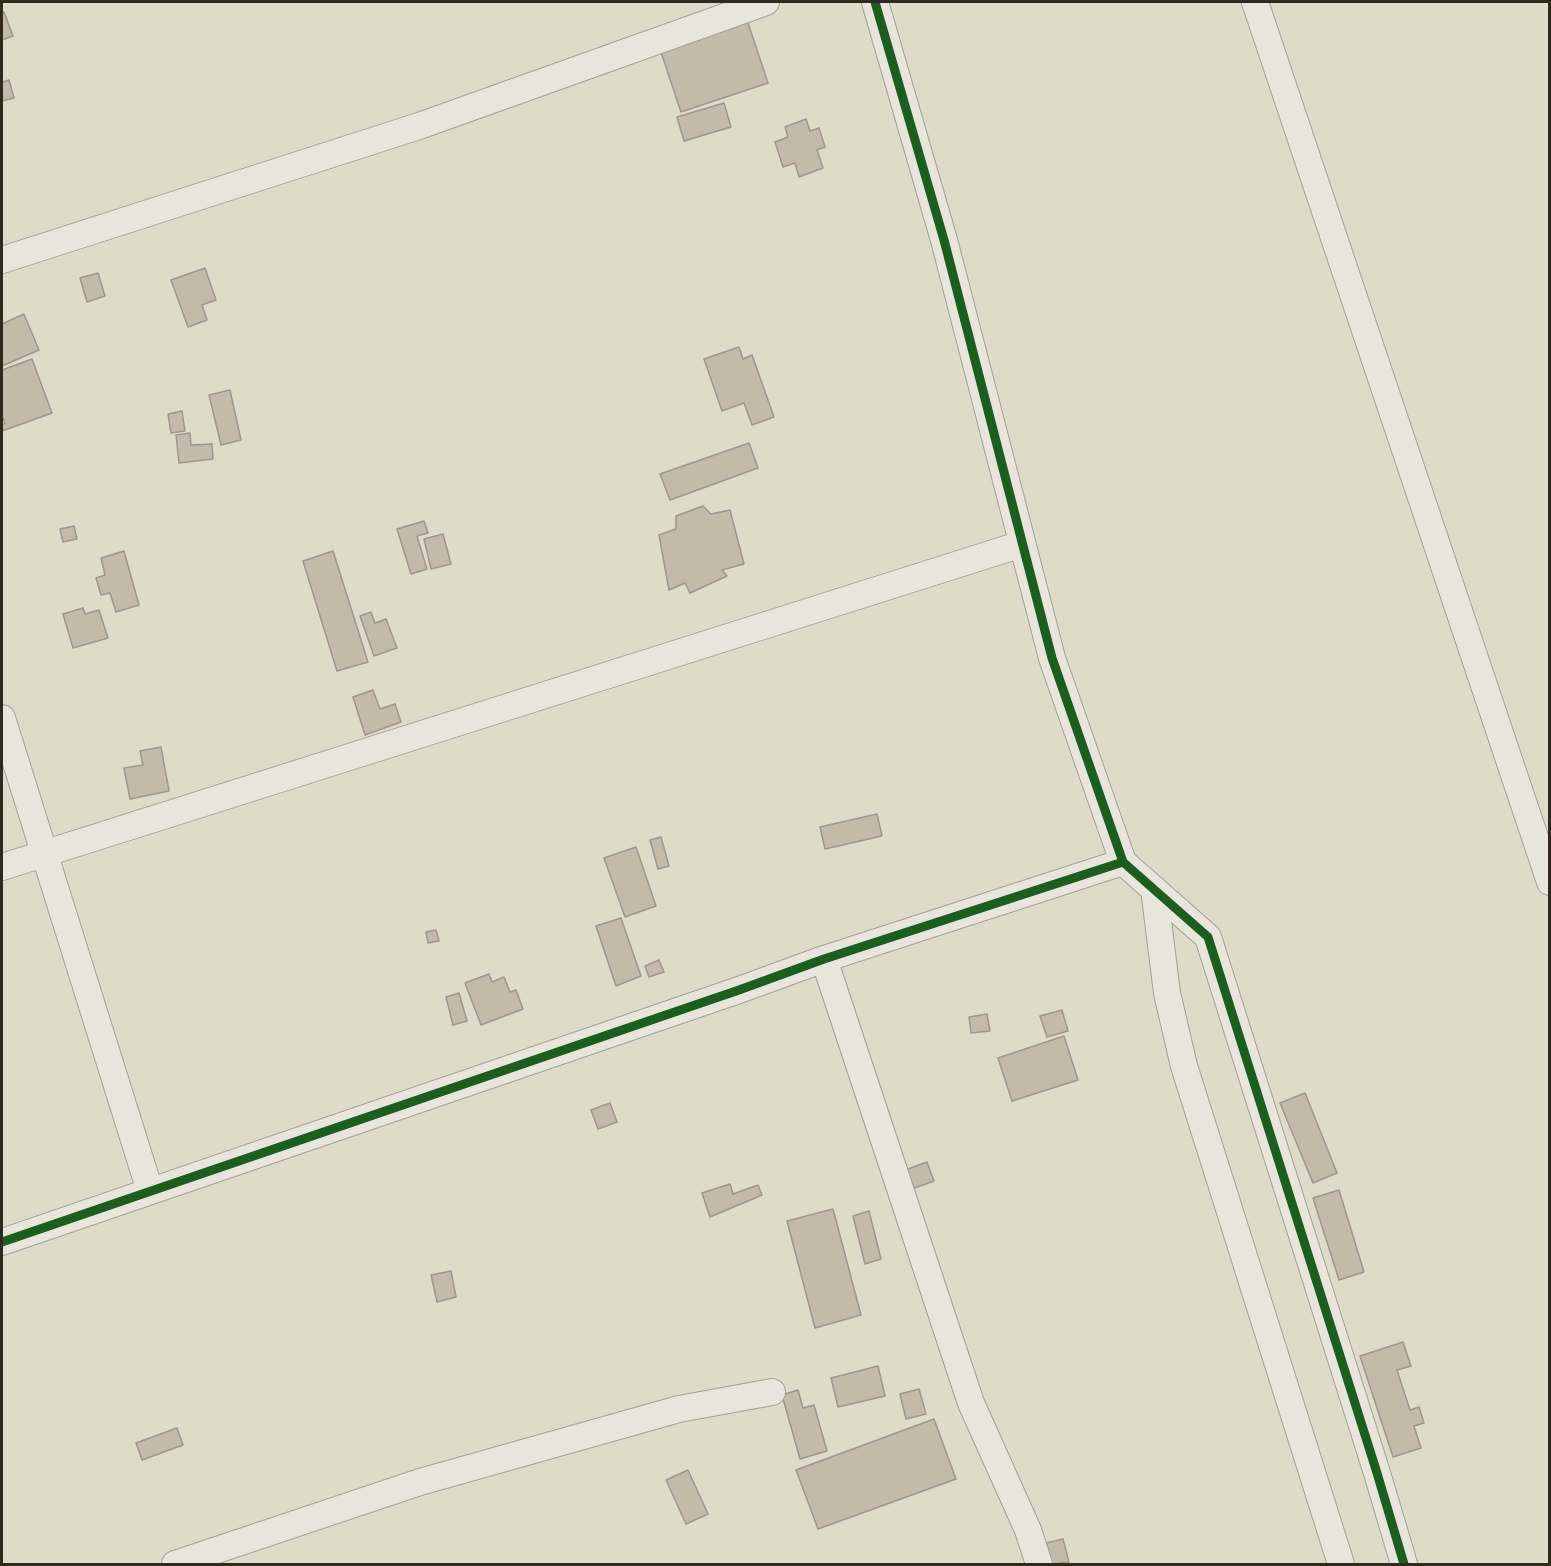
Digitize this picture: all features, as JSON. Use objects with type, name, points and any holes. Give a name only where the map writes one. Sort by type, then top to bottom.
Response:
[{"type":"street","points":[[2,260],[419,126],[766,2]]},
{"type":"street","points":[[876,2],[944,240],[1052,658],[1123,862],[1208,937],[1404,1564]]},
{"type":"street","points":[[1255,2],[1550,882]]},
{"type":"street","points":[[2,867],[1022,544]]},
{"type":"street","points":[[2,718],[150,1191]]},
{"type":"street","points":[[2,1242],[824,959],[1123,862]]},
{"type":"street","points":[[1154,889],[1167,993],[1184,1066],[1341,1564]]},
{"type":"street","points":[[824,959],[971,1403],[1028,1530],[1039,1564]]},
{"type":"street","points":[[175,1564],[420,1482],[679,1409],[772,1392]]},
{"type":"building","points":[[4,12],[13,36],[2,40],[2,13]]},
{"type":"building","points":[[747,20],[768,83],[681,112],[660,49]]},
{"type":"building","points":[[9,80],[14,98],[2,101],[2,82]]},
{"type":"building","points":[[724,103],[731,127],[684,141],[677,117]]},
{"type":"building","points":[[806,119],[810,131],[819,128],[825,147],[817,150],[823,168],[799,177],[795,163],[783,167],[775,142],[788,137],[785,127]]},
{"type":"building","points":[[205,268],[216,300],[202,305],[207,320],[188,327],[171,280]]},
{"type":"building","points":[[98,273],[105,296],[87,302],[80,278]]},
{"type":"building","points":[[24,314],[39,350],[2,366],[2,324]]},
{"type":"building","points":[[739,347],[743,359],[752,355],[774,417],[752,425],[744,403],[722,411],[704,359]]},
{"type":"building","points":[[32,359],[52,413],[2,431],[2,425],[5,423],[2,416],[2,370]]},
{"type":"building","points":[[230,390],[241,440],[221,445],[209,395]]},
{"type":"building","points":[[182,411],[185,431],[171,433],[168,414]]},
{"type":"building","points":[[190,433],[191,445],[212,444],[213,459],[179,463],[176,435]]},
{"type":"building","points":[[749,443],[758,468],[670,500],[660,474]]},
{"type":"building","points":[[703,506],[711,514],[730,510],[744,564],[722,570],[727,576],[690,593],[685,583],[669,590],[659,535],[676,529],[676,516]]},
{"type":"building","points":[[424,521],[428,533],[417,536],[427,569],[411,574],[397,529]]},
{"type":"building","points":[[74,526],[77,539],[63,542],[60,529]]},
{"type":"building","points":[[443,534],[451,564],[431,569],[424,539]]},
{"type":"building","points":[[124,551],[139,605],[116,612],[110,593],[101,595],[96,578],[105,575],[101,558]]},
{"type":"building","points":[[333,551],[368,662],[337,671],[303,561]]},
{"type":"building","points":[[83,608],[85,614],[99,610],[108,638],[73,648],[63,614]]},
{"type":"building","points":[[371,612],[375,623],[386,619],[397,648],[374,656],[360,616]]},
{"type":"building","points":[[373,690],[380,709],[395,704],[401,722],[365,735],[353,697]]},
{"type":"building","points":[[161,747],[169,791],[130,799],[124,768],[143,765],[140,751]]},
{"type":"building","points":[[877,814],[882,836],[825,849],[820,827]]},
{"type":"building","points":[[661,837],[669,866],[658,869],[650,840]]},
{"type":"building","points":[[636,847],[656,906],[625,917],[604,858]]},
{"type":"building","points":[[621,918],[641,976],[616,986],[596,926]]},
{"type":"building","points":[[436,930],[439,941],[428,943],[426,932]]},
{"type":"building","points":[[659,960],[664,972],[649,977],[645,966]]},
{"type":"building","points":[[489,974],[492,982],[504,977],[510,992],[516,990],[523,1009],[481,1025],[465,983]]},
{"type":"building","points":[[459,993],[467,1021],[453,1025],[446,997]]},
{"type":"building","points":[[1062,1010],[1068,1031],[1047,1037],[1040,1016]]},
{"type":"building","points":[[987,1014],[990,1031],[971,1033],[969,1017]]},
{"type":"building","points":[[1064,1036],[1078,1080],[1012,1101],[998,1058]]},
{"type":"building","points":[[1305,1093],[1337,1173],[1313,1183],[1280,1103]]},
{"type":"building","points":[[610,1103],[617,1122],[598,1129],[591,1110]]},
{"type":"building","points":[[927,1162],[934,1181],[912,1189],[905,1170]]},
{"type":"building","points":[[730,1184],[733,1194],[758,1185],[762,1195],[710,1217],[702,1193]]},
{"type":"building","points":[[1339,1190],[1364,1272],[1339,1280],[1313,1198]]},
{"type":"building","points":[[833,1209],[861,1315],[815,1328],[787,1221]]},
{"type":"building","points":[[869,1211],[881,1259],[865,1264],[853,1216]]},
{"type":"building","points":[[451,1271],[456,1297],[437,1302],[431,1275]]},
{"type":"building","points":[[1403,1342],[1411,1366],[1397,1370],[1410,1410],[1419,1407],[1424,1423],[1414,1426],[1421,1448],[1393,1457],[1360,1356]]},
{"type":"building","points":[[878,1366],[885,1396],[838,1407],[831,1378]]},
{"type":"building","points":[[919,1389],[926,1414],[906,1419],[900,1394]]},
{"type":"building","points":[[798,1390],[803,1408],[814,1405],[827,1451],[800,1459],[782,1395]]},
{"type":"building","points":[[934,1419],[956,1479],[818,1529],[796,1470]]},
{"type":"building","points":[[177,1428],[183,1445],[142,1460],[136,1443]]},
{"type":"building","points":[[688,1470],[708,1514],[686,1524],[666,1480]]},
{"type":"building","points":[[1063,1539],[1069,1562],[1052,1564],[1046,1543]]},
{"type":"cycle path","points":[[875,2],[944,240],[1052,658],[1123,862],[1208,937],[1404,1564]]},
{"type":"cycle path","points":[[2,1242],[824,959],[1123,862]]}]
